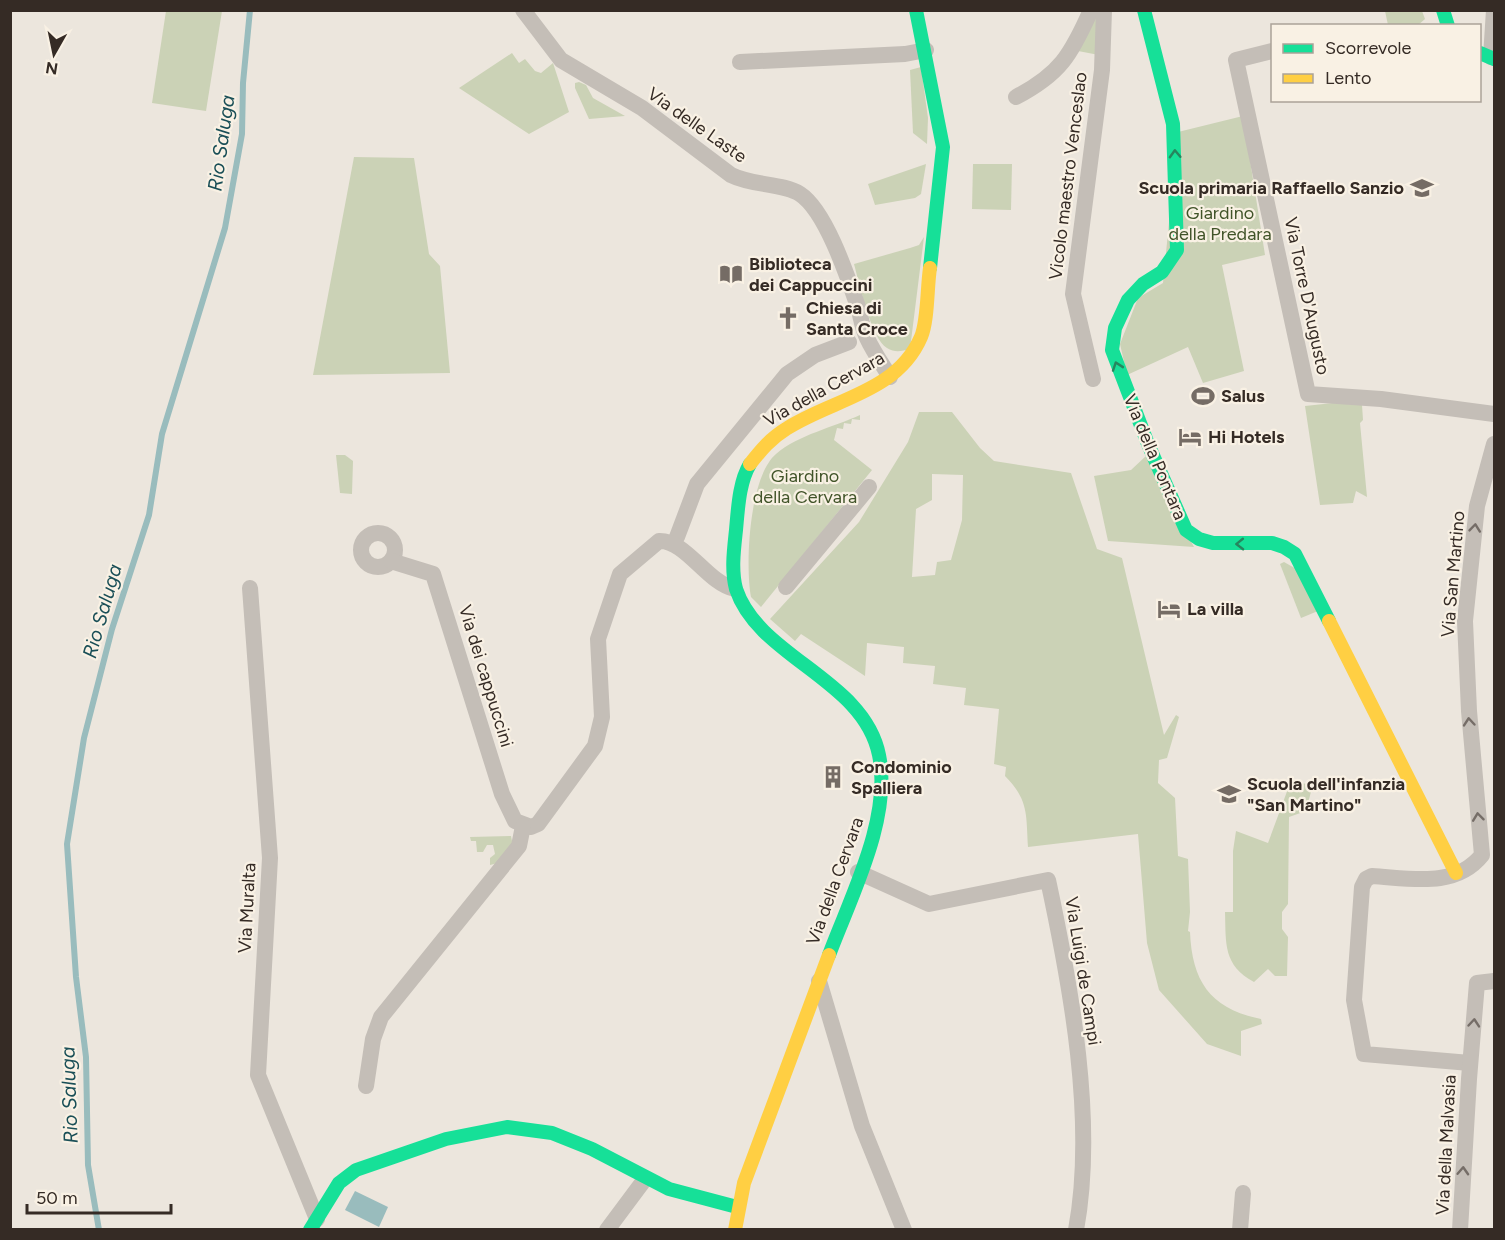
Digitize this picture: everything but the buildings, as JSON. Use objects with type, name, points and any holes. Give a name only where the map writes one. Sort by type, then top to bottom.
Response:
[{"type":"street","name":"Via delle Laste","points":[[523,10],[561,60],[642,108],[731,175],[756,185],[791,190],[805,198],[815,210],[841,264],[866,337],[890,377]]},
{"type":"street","name":"Via della Cervara","points":[[735,1230],[737,1208],[744,1183],[878,823],[884,785],[876,741],[853,704],[752,620],[735,589],[733,566],[747,467],[766,442],[796,422],[858,397],[890,377],[915,353],[922,336],[943,147],[926,50],[916,10]]},
{"type":"street","points":[[1016,97],[1043,83],[1054,74],[1077,41],[1091,10]]},
{"type":"street","name":"Vicolo maestro Venceslao","points":[[1093,379],[1073,294],[1102,70],[1104,10]]},
{"type":"street","name":"Via della Pontara","points":[[1144,10],[1173,124],[1177,250],[1162,272],[1143,284],[1128,300],[1115,328],[1112,350],[1148,444],[1186,530],[1197,541],[1214,545],[1281,544],[1295,554],[1456,873]]},
{"type":"street","points":[[1488,56],[1494,10]]},
{"type":"street","points":[[740,62],[905,54],[926,50]]},
{"type":"street","name":"Via Torre D'Augusto","points":[[1271,51],[1236,60],[1308,394],[1381,399],[1494,414]]},
{"type":"street","points":[[677,537],[697,484],[787,374],[815,355],[849,342]]},
{"type":"street","name":"Via San Martino","points":[[1488,856],[1474,780],[1465,621],[1477,506],[1494,444]]},
{"type":"street","points":[[786,587],[869,487]]},
{"type":"street","points":[[366,1086],[373,1039],[381,1017],[519,846],[523,826],[531,827],[538,824],[595,746],[602,717],[598,639],[620,574],[659,540],[664,540],[690,557],[723,586],[735,589]]},
{"type":"street","name":"Via dei cappuccini","points":[[391,561],[433,573],[502,794],[515,821],[523,826]]},
{"type":"street","name":"Via Muralta","points":[[250,588],[270,858],[258,1075],[313,1225]]},
{"type":"street","points":[[1470,1063],[1364,1054],[1354,1000],[1362,886],[1366,879],[1372,876],[1423,882],[1456,873],[1488,856]]},
{"type":"street","name":"Via Luigi de Campi","points":[[858,872],[929,904],[1048,880],[1062,949],[1080,1081],[1083,1181],[1076,1230]]},
{"type":"street","points":[[819,981],[862,1126],[904,1230]]},
{"type":"street","name":"Via della Malvasia","points":[[1460,1230],[1477,983],[1494,981]]},
{"type":"street","name":"Via Muralta","points":[[313,1225],[339,1183],[356,1170],[446,1139],[507,1127],[552,1133],[592,1149],[669,1190],[737,1208]]},
{"type":"street","points":[[608,1230],[645,1179]]},
{"type":"street","points":[[1239,1230],[1243,1193]]},
{"type":"street","points":[[737,1208],[747,1230]]},
{"type":"green space","points":[[166,11],[222,11],[206,111],[152,103]]},
{"type":"green space","points":[[1096,11],[1099,55],[1078,51]]},
{"type":"green space","points":[[1385,11],[1422,11],[1425,19],[1419,24],[1388,24]]},
{"type":"green space","points":[[512,53],[519,63],[525,59],[535,71],[541,73],[553,63],[569,112],[529,134],[459,88]]},
{"type":"green space","points":[[921,67],[928,118],[927,144],[913,133],[910,70]]},
{"type":"green space","points":[[575,83],[586,85],[593,98],[625,116],[589,119],[575,88]]},
{"type":"green space","name":"Giardino della Predara","points":[[1243,116],[1265,255],[1222,265],[1244,371],[1203,383],[1188,347],[1127,375],[1120,344],[1138,298],[1163,283],[1178,132]]},
{"type":"green space","points":[[354,157],[414,158],[429,254],[440,266],[450,373],[313,375]]},
{"type":"green space","points":[[926,164],[921,194],[915,198],[875,205],[868,184]]},
{"type":"green space","points":[[973,164],[1012,164],[1011,210],[972,209]]},
{"type":"green space","points":[[924,237],[910,349],[893,351],[881,343],[876,334],[866,309],[854,264],[919,245]]},
{"type":"green space","points":[[1333,403],[1362,405],[1363,420],[1360,423],[1367,497],[1356,491],[1353,503],[1320,505],[1305,406]]},
{"type":"green space","points":[[919,412],[952,412],[980,448],[994,461],[1071,473],[1097,549],[1122,558],[1164,735],[1176,715],[1179,717],[1167,758],[1159,760],[1158,783],[1175,798],[1178,856],[1188,859],[1190,912],[1188,931],[1195,965],[1200,979],[1217,1000],[1229,1008],[1261,1019],[1262,1024],[1241,1031],[1241,1056],[1207,1044],[1159,990],[1147,943],[1138,834],[1028,847],[1025,808],[1013,785],[1005,776],[1006,767],[994,764],[999,709],[964,705],[966,688],[933,684],[935,666],[903,663],[904,647],[867,643],[865,676],[801,634],[795,641],[770,619],[859,522],[908,442]],"holes":[[[932,474],[963,475],[962,520],[951,560],[937,562],[935,575],[912,577],[916,509],[932,500]]]},
{"type":"green space","name":"Giardino della Cervara","points":[[860,415],[860,420],[852,419],[851,424],[844,423],[843,429],[837,428],[834,440],[872,470],[761,607],[751,597],[749,544],[755,501],[767,465],[785,447]]},
{"type":"green space","points":[[336,455],[345,455],[353,461],[352,494],[340,493]]},
{"type":"green space","points":[[1146,456],[1194,547],[1108,541],[1094,476],[1131,470]]},
{"type":"green space","points":[[1284,562],[1300,571],[1318,611],[1301,618],[1280,564]]},
{"type":"green space","points":[[1293,783],[1313,784],[1306,811],[1289,817],[1288,904],[1282,912],[1282,929],[1288,937],[1287,976],[1275,976],[1268,969],[1254,982],[1231,961],[1226,944],[1225,912],[1233,912],[1233,851],[1236,831],[1268,843],[1289,786]]},
{"type":"green space","points":[[511,836],[513,846],[498,863],[490,865],[490,858],[495,854],[493,845],[487,845],[483,852],[477,852],[476,841],[471,841],[470,837]]},
{"type":"water","points":[[355,1191],[388,1207],[379,1227],[345,1210]]},
{"type":"waterway","name":"Rio Saluga","points":[[99,1230],[88,1165],[86,1057],[76,977],[67,844],[84,738],[112,629],[149,515],[162,434],[225,228],[242,134],[243,83],[250,10]]},
{"type":"traffic: fast","points":[[916,10],[943,147],[930,268]]},
{"type":"traffic: fast","points":[[1144,10],[1173,124],[1177,250],[1162,272],[1143,284],[1128,300],[1115,328],[1112,350],[1148,444],[1186,530],[1199,539],[1213,543],[1272,543],[1284,547],[1295,554],[1329,621]]},
{"type":"traffic: fast","points":[[1443,10],[1447,24]]},
{"type":"traffic: fast","points":[[1481,53],[1494,59]]},
{"type":"traffic: fast","points":[[750,464],[743,479],[738,505],[733,559],[736,589],[748,613],[766,633],[854,707],[869,729],[879,755],[880,805],[875,830],[858,882],[829,955]]},
{"type":"traffic: fast","points":[[310,1230],[339,1183],[356,1170],[446,1139],[507,1127],[552,1133],[592,1149],[669,1189],[737,1207]]},
{"type":"traffic: slow","points":[[750,464],[766,445],[781,433],[804,419],[880,383],[910,356],[923,330],[930,268]]},
{"type":"traffic: slow","points":[[1329,621],[1456,873]]},
{"type":"traffic: slow","points":[[735,1230],[744,1183],[829,955]]},
{"type":"place","name":"Scuola primaria Raffaello Sanzio","points":[[1422,188]]},
{"type":"place","name":"Biblioteca dei Cappuccini","points":[[731,274]]},
{"type":"place","name":"Chiesa di Santa Croce","points":[[788,318]]},
{"type":"place","name":"Salus","points":[[1203,396]]},
{"type":"place","name":"Hi Hotels","points":[[1190,437]]},
{"type":"place","name":"La villa","points":[[1169,609]]},
{"type":"place","name":"Condominio Spalliera","points":[[833,777]]},
{"type":"place","name":"Scuola dell'infanzia \"San Martino\"","points":[[1229,794]]}]
